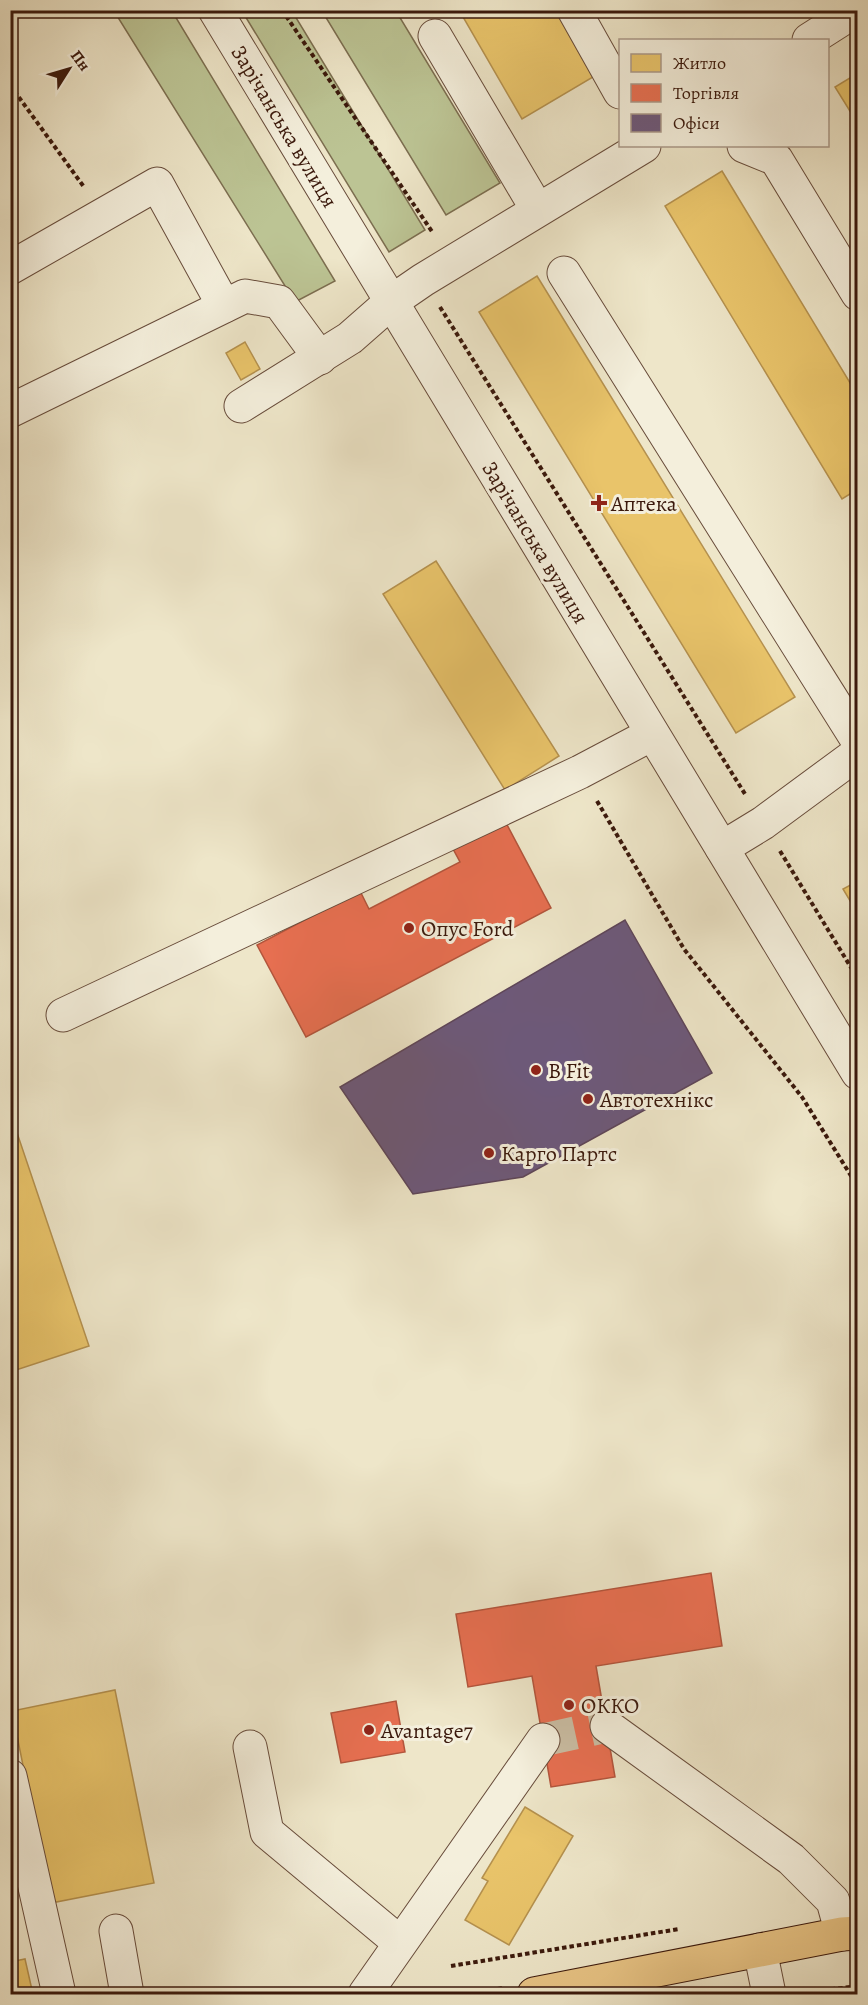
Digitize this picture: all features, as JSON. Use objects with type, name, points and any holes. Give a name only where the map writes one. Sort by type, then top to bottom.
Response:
[{"type":"main road","points":[[534,1995],[850,1933]]},
{"type":"street","name":"Зарічанська вулиця","points":[[215,10],[858,1073]]},
{"type":"street","points":[[574,10],[619,89]]},
{"type":"street","points":[[811,39],[856,10]]},
{"type":"street","points":[[435,36],[537,209]]},
{"type":"street","points":[[241,406],[350,338],[391,302],[423,280],[642,147]]},
{"type":"street","points":[[746,147],[776,159],[858,294]]},
{"type":"street","points":[[10,268],[157,184],[224,306]]},
{"type":"street","points":[[564,273],[858,741]]},
{"type":"street","points":[[10,411],[245,296],[279,302],[320,358]]},
{"type":"street","points":[[63,1015],[580,772],[652,734]]},
{"type":"street","points":[[722,848],[763,823],[858,753]]},
{"type":"street","points":[[607,1726],[791,1859],[833,1901],[850,1933]]},
{"type":"street","points":[[365,1995],[399,1942],[543,1740]]},
{"type":"street","points":[[250,1747],[267,1832],[399,1942]]},
{"type":"street","points":[[10,1776],[59,1995]]},
{"type":"street","points":[[116,1931],[127,1995]]},
{"type":"street","points":[[760,1950],[784,1994]]},
{"type":"path","points":[[282,10],[439,241],[423,280],[858,979]]},
{"type":"path","points":[[10,85],[104,215]]},
{"type":"path","points":[[580,772],[684,948],[802,1097],[858,1187]]},
{"type":"path","points":[[452,1966],[681,1928]]},
{"type":"path","points":[[784,1994],[858,1986]]},
{"type":"path","points":[[289,1995],[308,1991]]},
{"type":"green space","points":[[114,11],[172,11],[335,281],[295,302]]},
{"type":"green space","points":[[242,11],[292,11],[425,230],[389,252]]},
{"type":"green space","points":[[322,11],[396,11],[500,183],[446,215]]},
{"type":"building: Житло","points":[[459,10],[555,10],[593,77],[522,119]]},
{"type":"building: Житло","points":[[858,73],[858,124],[835,87]]},
{"type":"building: Житло","points":[[722,171],[858,396],[858,489],[842,499],[665,206]]},
{"type":"building: Житло","points":[[537,276],[795,697],[736,733],[479,312]]},
{"type":"building: Житло","points":[[245,342],[260,369],[241,380],[226,353]]},
{"type":"building: Житло","points":[[436,561],[559,756],[505,790],[383,594]]},
{"type":"building: Житло","points":[[858,881],[858,914],[843,889]]},
{"type":"building: Житло","points":[[10,1112],[89,1346],[10,1372]]},
{"type":"building: Житло","points":[[115,1690],[154,1883],[51,1903],[12,1711]]},
{"type":"building: Житло","points":[[525,1807],[573,1836],[509,1945],[465,1920],[488,1881],[482,1878]]},
{"type":"building: Житло","points":[[25,1959],[32,1990],[10,1994],[10,1962]]},
{"type":"building: Торгівля","points":[[504,819],[551,908],[306,1037],[257,945],[360,891],[369,909],[460,862],[452,847]]},
{"type":"building: Торгівля","points":[[711,1573],[722,1646],[596,1666],[615,1777],[551,1787],[532,1676],[468,1687],[456,1614]]},
{"type":"building: Торгівля","points":[[396,1701],[405,1752],[341,1763],[331,1713]]},
{"type":"building: Офіси","points":[[625,920],[712,1073],[523,1177],[413,1194],[340,1087]]},
{"type":"tunnel","points":[[543,1740],[607,1726]]},
{"type":"place","name":"Аптека","points":[[599,503]]},
{"type":"place","name":"Опус Ford","points":[[409,928]]},
{"type":"place","name":"B Fit","points":[[536,1070]]},
{"type":"place","name":"Автотехнікс","points":[[588,1099]]},
{"type":"place","name":"Карго Партс","points":[[489,1153]]},
{"type":"place","name":"ОККО","points":[[569,1705]]},
{"type":"place","name":"Avantage7","points":[[369,1730]]}]
